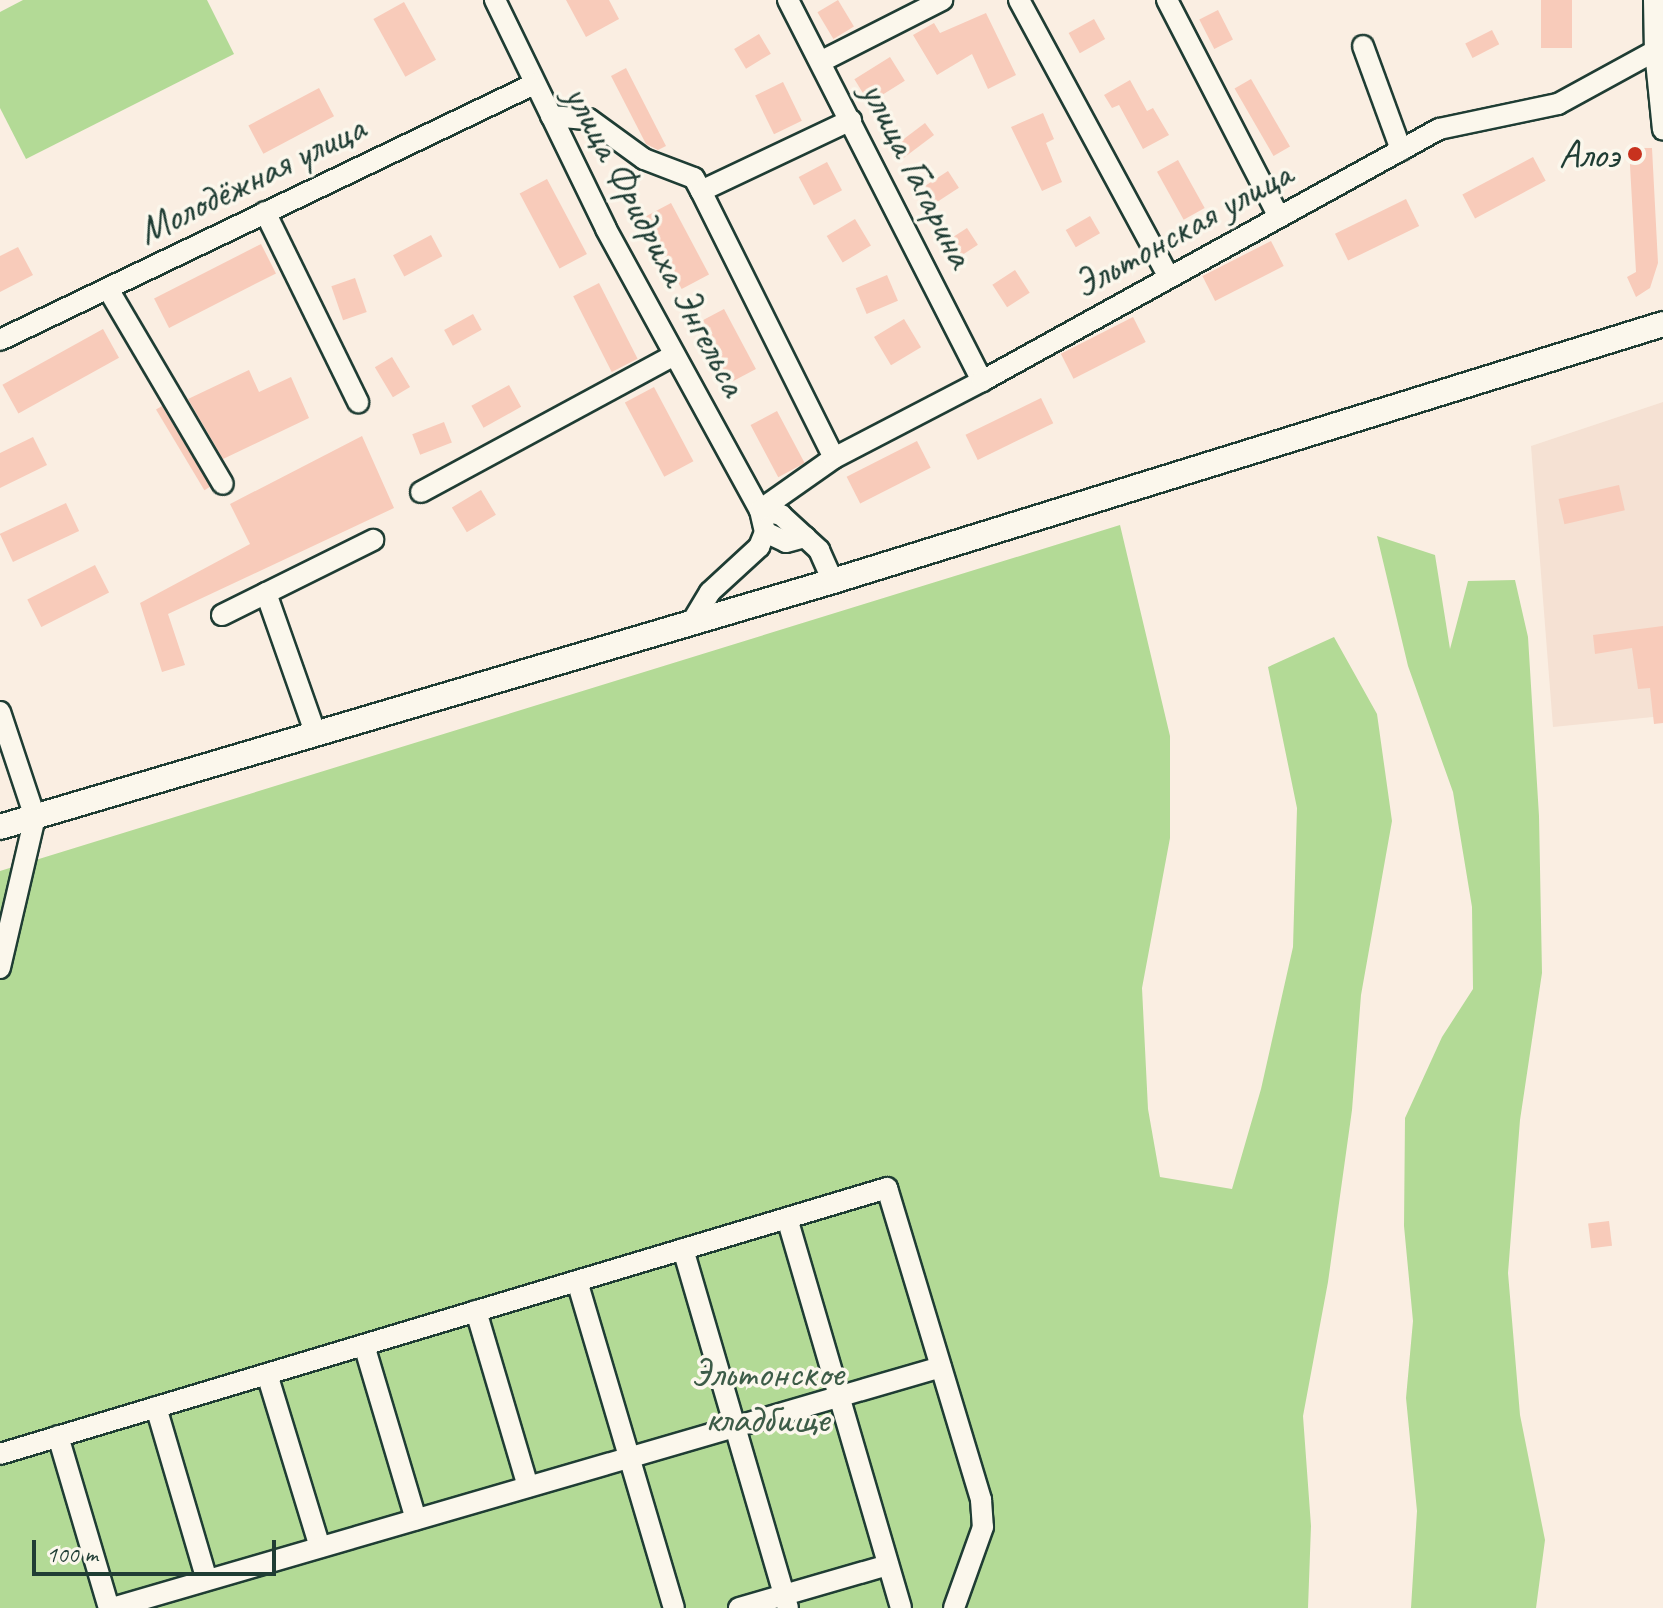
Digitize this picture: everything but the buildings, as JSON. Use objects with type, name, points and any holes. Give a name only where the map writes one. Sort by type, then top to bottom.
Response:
[{"type":"main road","points":[[0,827],[833,581],[1663,324]]},
{"type":"street","name":"улица Фридриха Энгельса","points":[[495,0],[534,84],[673,356],[760,510],[765,532]]},
{"type":"street","name":"улица Гагарина","points":[[788,0],[822,61],[982,381]]},
{"type":"street","points":[[822,61],[942,0]]},
{"type":"street","points":[[1019,0],[1168,276]]},
{"type":"street","points":[[1167,0],[1279,217]]},
{"type":"street","points":[[1654,0],[1655,51],[1663,130]]},
{"type":"street","points":[[1363,46],[1401,150]]},
{"type":"street","name":"Эльтонская улица","points":[[760,510],[834,458],[982,381],[1439,129],[1558,104],[1655,51]]},
{"type":"street","name":"Молодёжная улица","points":[[0,340],[534,84]]},
{"type":"street","points":[[551,116],[589,119],[644,159],[694,178],[834,458]]},
{"type":"street","points":[[701,191],[851,120]]},
{"type":"street","points":[[265,212],[358,402]]},
{"type":"street","points":[[108,289],[223,484]]},
{"type":"street","points":[[421,492],[673,356]]},
{"type":"street","points":[[760,510],[781,515],[819,550],[833,581]]},
{"type":"street","points":[[692,622],[710,592],[759,547],[765,532],[786,542],[805,537]]},
{"type":"street","points":[[222,615],[373,540]]},
{"type":"street","points":[[266,593],[315,732]]},
{"type":"street","points":[[0,712],[35,817],[0,968]]},
{"type":"street","points":[[0,1454],[887,1188],[982,1511],[983,1527],[954,1608]]},
{"type":"street","points":[[787,1218],[901,1608]]},
{"type":"street","points":[[683,1249],[786,1601]]},
{"type":"street","points":[[577,1281],[674,1608]]},
{"type":"street","points":[[476,1311],[528,1486]]},
{"type":"street","points":[[364,1345],[416,1519]]},
{"type":"street","points":[[58,1436],[110,1608],[941,1367]]},
{"type":"street","points":[[267,1374],[320,1547]]},
{"type":"street","points":[[156,1407],[207,1580]]},
{"type":"street","points":[[739,1608],[786,1601],[888,1565]]},
{"type":"shaded area","points":[[1663,402],[1663,716],[1553,727],[1531,446]]},
{"type":"green space","points":[[23,0],[207,0],[234,54],[26,159],[0,108],[0,12]]},
{"type":"green space","name":"Эльтонское кладбище","points":[[1120,525],[1170,736],[1170,838],[1142,988],[1148,1109],[1160,1177],[1232,1189],[1261,1089],[1293,947],[1297,808],[1268,667],[1334,637],[1377,714],[1392,821],[1361,995],[1352,1110],[1328,1282],[1303,1416],[1311,1526],[1308,1608],[0,1608],[0,871]]},
{"type":"green space","points":[[1377,536],[1435,555],[1450,649],[1468,581],[1515,580],[1528,637],[1539,816],[1542,973],[1520,1120],[1508,1273],[1520,1415],[1545,1540],[1536,1608],[1411,1608],[1417,1511],[1406,1398],[1413,1321],[1404,1226],[1405,1118],[1442,1037],[1473,989],[1472,907],[1453,792],[1408,666]]},
{"type":"place","name":"Алоэ","points":[[1635,154]]}]
